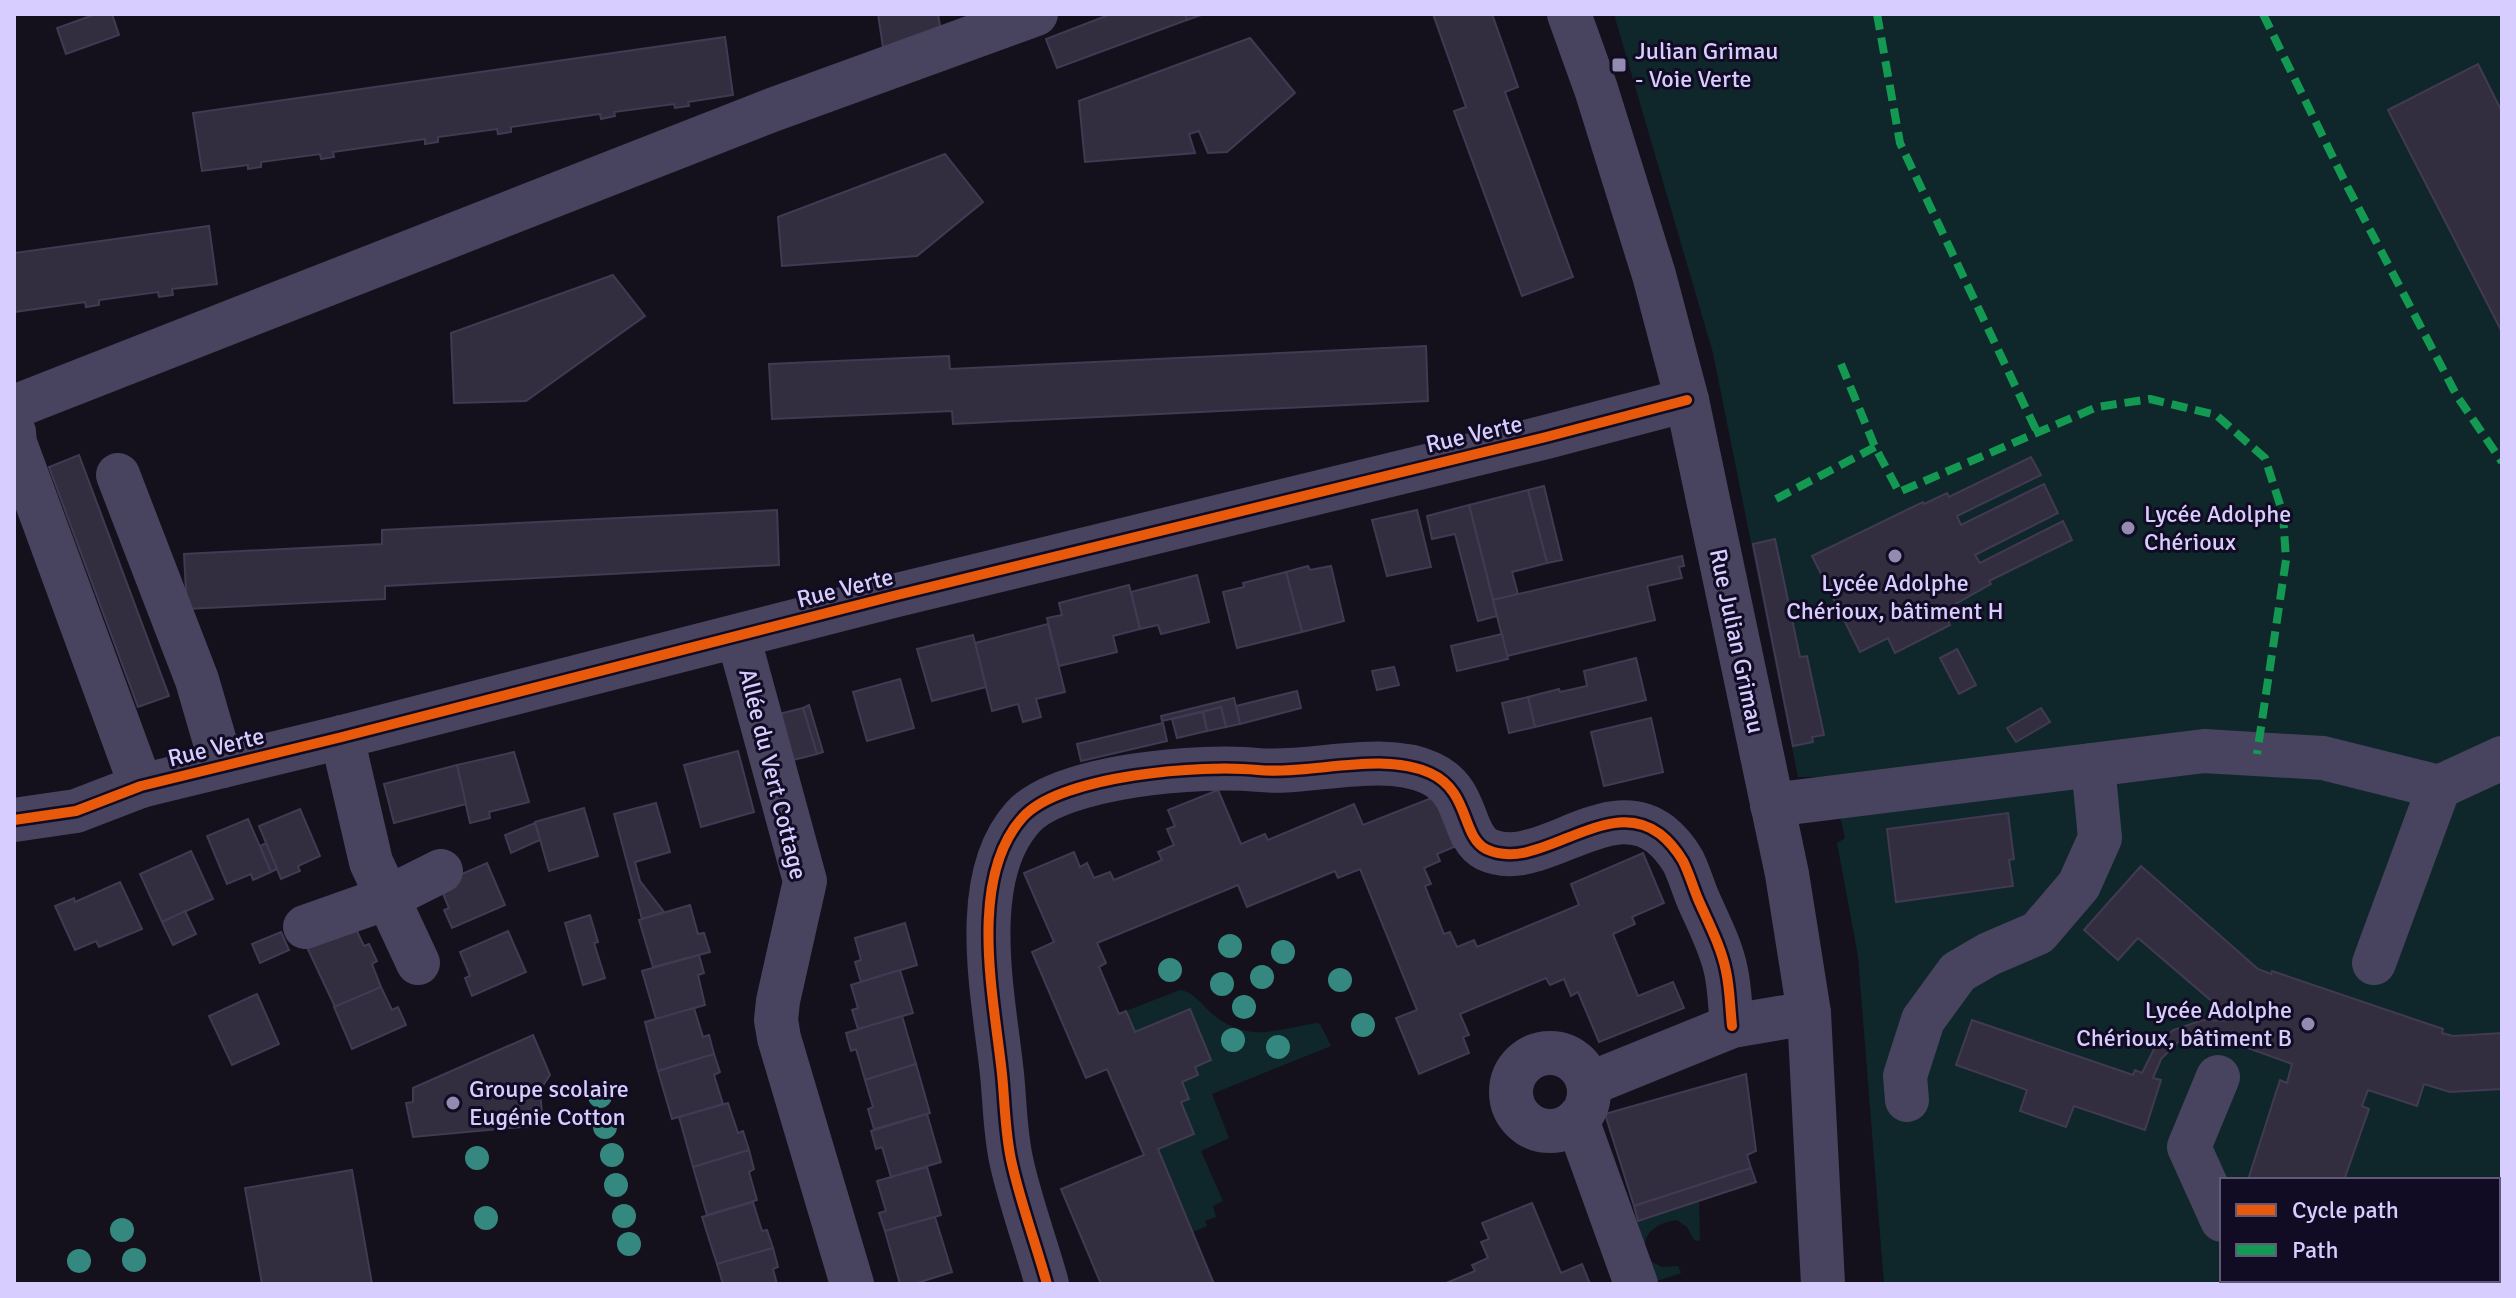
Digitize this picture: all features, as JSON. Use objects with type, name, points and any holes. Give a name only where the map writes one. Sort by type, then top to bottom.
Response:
[{"type":"street","points":[[14,407],[772,110],[1036,14]]},
{"type":"street","name":"Rue Julian Grimau","points":[[1569,14],[1596,89],[1654,275],[1687,400],[1787,874],[1809,1013],[1823,1284]]},
{"type":"street","name":"Rue Verte","points":[[14,820],[76,811],[141,786],[1687,400]]},
{"type":"street","points":[[14,432],[15,443],[141,786]]},
{"type":"street","points":[[118,475],[197,680],[222,766]]},
{"type":"street","name":"Allée du Vert Cottage","points":[[738,636],[805,881],[778,1001],[776,1020],[779,1038],[852,1284]]},
{"type":"street","points":[[342,737],[371,862],[418,963]]},
{"type":"street","points":[[1772,805],[2204,751],[2323,758],[2439,787],[2502,758]]},
{"type":"street","points":[[1047,1284],[1009,1151],[990,963],[990,902],[997,862],[1021,819],[1033,809],[1068,793],[1125,777],[1187,768],[1238,767],[1289,771],[1378,765],[1426,771],[1444,781],[1457,795],[1479,844],[1498,853],[1534,850],[1604,825],[1639,826],[1659,833],[1684,862],[1726,969],[1732,1026]]},
{"type":"street","points":[[1907,1100],[1905,1076],[1923,1020],[1958,972],[1989,954],[2038,933],[2079,885],[2100,838],[2093,765]]},
{"type":"street","points":[[2374,963],[2439,787]]},
{"type":"street","points":[[305,927],[387,898],[441,871]]},
{"type":"street","points":[[1636,1284],[1583,1102],[1732,1026],[1809,1013]]},
{"type":"street","points":[[2218,1077],[2189,1147],[2220,1216]]},
{"type":"green space","name":"Lycée Adolphe Chérioux","points":[[1614,14],[2502,14],[2502,1284],[1884,1284],[1858,956],[1837,843],[1845,838],[1831,777],[1798,777],[1713,353]]},
{"type":"green space","points":[[1180,990],[1193,995],[1223,1022],[1236,1028],[1261,1032],[1320,1024],[1331,1046],[1212,1094],[1229,1138],[1201,1151],[1223,1201],[1213,1206],[1216,1217],[1205,1221],[1207,1226],[1193,1232],[1158,1149],[1194,1134],[1181,1102],[1189,1099],[1182,1082],[1198,1075],[1195,1067],[1135,1032],[1126,1011]]},
{"type":"green space","points":[[1699,1201],[1700,1241],[1694,1240],[1687,1227],[1677,1220],[1661,1224],[1646,1238],[1650,1261],[1662,1267],[1678,1266],[1681,1273],[1648,1284],[1629,1224]]},
{"type":"building","points":[[96,14],[112,14],[119,35],[66,54],[57,28]]},
{"type":"building","points":[[878,14],[938,14],[942,38],[883,47]]},
{"type":"building","points":[[1111,14],[1185,14],[1187,20],[1057,68],[1046,39]]},
{"type":"building","points":[[1185,14],[1204,14],[1187,20]]},
{"type":"building","points":[[1433,14],[1492,14],[1518,87],[1505,92],[1573,277],[1522,296],[1454,111],[1466,107]]},
{"type":"building","points":[[725,37],[733,95],[688,102],[689,106],[675,108],[674,104],[614,112],[615,116],[601,119],[600,114],[511,127],[511,132],[498,134],[497,129],[438,137],[438,142],[425,144],[425,139],[333,152],[334,157],[321,159],[320,154],[261,162],[261,167],[248,169],[248,165],[202,171],[193,113]]},
{"type":"building","points":[[1250,38],[1295,93],[1227,152],[1208,153],[1199,131],[1189,134],[1195,153],[1085,162],[1079,101]]},
{"type":"building","points":[[2478,64],[2502,112],[2502,332],[2388,110]]},
{"type":"building","points":[[945,154],[983,202],[917,256],[782,266],[778,217]]},
{"type":"building","points":[[209,226],[217,284],[172,289],[173,295],[159,297],[158,292],[99,300],[99,305],[86,307],[85,302],[14,312],[14,253]]},
{"type":"building","points":[[613,275],[645,316],[526,401],[454,403],[451,333]]},
{"type":"building","points":[[1426,346],[1428,401],[953,424],[952,411],[772,419],[769,364],[949,356],[950,369]]},
{"type":"building","points":[[79,455],[169,696],[138,707],[49,467]]},
{"type":"building","name":"Lycée Adolphe Chérioux, bâtiment H","points":[[2031,457],[2041,475],[1957,516],[1961,525],[2044,484],[2058,513],[1975,555],[1980,563],[2063,521],[2072,540],[1989,581],[1991,584],[1943,611],[1950,625],[1895,653],[1888,638],[1860,652],[1812,556],[1923,502],[1947,493],[1949,497]]},
{"type":"building","points":[[1544,486],[1562,560],[1547,563],[1528,490]]},
{"type":"building","points":[[1528,490],[1547,563],[1512,572],[1518,594],[1493,600],[1469,505]]},
{"type":"building","points":[[1469,505],[1497,616],[1478,621],[1455,534],[1432,539],[1427,516]]},
{"type":"building","points":[[777,510],[779,565],[385,586],[385,599],[187,609],[184,554],[382,544],[382,530]]},
{"type":"building","points":[[1417,510],[1431,567],[1387,576],[1372,520]]},
{"type":"building","points":[[1775,539],[1800,657],[1807,656],[1824,735],[1812,737],[1813,742],[1793,746],[1753,544]]},
{"type":"building","points":[[1682,556],[1684,566],[1679,567],[1682,578],[1647,586],[1655,620],[1507,656],[1493,600]]},
{"type":"building","points":[[1308,566],[1310,570],[1331,566],[1344,621],[1302,632],[1286,572]]},
{"type":"building","points":[[1286,572],[1302,632],[1237,648],[1223,592],[1244,587],[1243,583]]},
{"type":"building","points":[[1197,575],[1209,622],[1161,634],[1158,625],[1140,629],[1131,592]]},
{"type":"building","points":[[1129,585],[1140,629],[1113,636],[1117,652],[1059,666],[1047,618],[1062,615],[1059,603]]},
{"type":"building","points":[[1048,624],[1065,692],[1036,699],[1041,717],[1023,722],[1018,704],[992,711],[975,643]]},
{"type":"building","points":[[1502,634],[1508,659],[1457,671],[1451,646]]},
{"type":"building","points":[[973,635],[986,687],[932,701],[917,649]]},
{"type":"building","points":[[1957,649],[1976,685],[1959,694],[1940,658]]},
{"type":"building","points":[[1636,658],[1646,700],[1535,727],[1528,697],[1587,686],[1584,671]]},
{"type":"building","points":[[1394,667],[1399,685],[1377,690],[1372,671]]},
{"type":"building","points":[[900,679],[914,728],[867,741],[853,692]]},
{"type":"building","points":[[1297,691],[1301,708],[1240,724],[1236,706]]},
{"type":"building","points":[[1528,697],[1535,727],[1509,733],[1502,703]]},
{"type":"building","points":[[1234,698],[1240,724],[1226,727],[1221,707],[1162,721],[1161,716]]},
{"type":"building","points":[[809,705],[823,752],[817,754],[803,708]]},
{"type":"building","points":[[1221,707],[1226,727],[1207,731],[1203,712]]},
{"type":"building","points":[[803,708],[817,754],[793,760],[779,714]]},
{"type":"building","points":[[2041,708],[2050,722],[2016,742],[2007,728]]},
{"type":"building","points":[[1203,712],[1207,731],[1177,738],[1172,719]]},
{"type":"building","points":[[1651,718],[1663,772],[1604,786],[1591,732]]},
{"type":"building","points":[[1163,723],[1167,741],[1081,761],[1077,744]]},
{"type":"building","points":[[738,751],[754,812],[701,827],[684,765]]},
{"type":"building","points":[[514,752],[529,802],[489,812],[490,818],[470,823],[457,765]]},
{"type":"building","points":[[457,765],[466,804],[394,823],[384,784]]},
{"type":"building","points":[[1218,790],[1241,844],[1265,834],[1268,840],[1354,804],[1363,825],[1434,797],[1454,847],[1437,854],[1440,861],[1424,868],[1431,884],[1425,886],[1444,934],[1450,932],[1457,947],[1474,940],[1477,947],[1579,905],[1571,884],[1643,853],[1664,903],[1632,917],[1635,924],[1613,934],[1638,996],[1673,982],[1684,1008],[1599,1042],[1578,992],[1571,996],[1564,979],[1550,985],[1546,978],[1460,1014],[1469,1035],[1463,1037],[1469,1053],[1419,1074],[1396,1018],[1417,1010],[1360,869],[1338,878],[1335,871],[1247,907],[1238,885],[1097,943],[1106,963],[1099,967],[1119,1014],[1126,1011],[1135,1032],[1190,1009],[1211,1060],[1195,1067],[1198,1075],[1182,1082],[1189,1099],[1181,1102],[1194,1134],[1158,1149],[1214,1284],[1101,1284],[1061,1189],[1144,1155],[1107,1069],[1086,1078],[1032,952],[1054,942],[1024,873],[1074,852],[1080,867],[1087,863],[1094,878],[1110,872],[1114,880],[1162,860],[1158,852],[1174,845],[1167,829],[1175,826],[1168,810]]},
{"type":"building","points":[[656,803],[670,852],[635,862],[640,881],[664,912],[642,919],[614,814]]},
{"type":"building","points":[[584,808],[598,856],[549,871],[535,822]]},
{"type":"building","points":[[300,809],[320,856],[298,866],[300,871],[281,879],[259,826]]},
{"type":"building","points":[[2008,813],[2014,859],[2009,860],[2013,886],[1896,902],[1887,829]]},
{"type":"building","points":[[248,819],[271,872],[253,880],[251,874],[227,884],[207,836]]},
{"type":"building","points":[[535,823],[540,840],[511,853],[505,835]]},
{"type":"building","points":[[266,843],[277,869],[271,872],[260,846]]},
{"type":"building","points":[[191,851],[213,899],[162,922],[140,874]]},
{"type":"building","points":[[487,863],[505,905],[452,928],[444,910],[449,908],[439,884]]},
{"type":"building","name":"Lycée Adolphe Chérioux, bâtiment B","points":[[2141,866],[2258,969],[2271,974],[2272,971],[2443,1029],[2442,1033],[2453,1036],[2502,1033],[2502,1089],[2450,1092],[2424,1084],[2417,1106],[2368,1090],[2362,1106],[2369,1109],[2345,1178],[2249,1178],[2280,1080],[2287,1083],[2292,1064],[2220,1038],[2220,1031],[2188,1036],[2161,1059],[2153,1078],[2161,1080],[2145,1130],[2074,1106],[2066,1127],[2020,1111],[2027,1090],[1956,1065],[1972,1020],[2133,1075],[2135,1070],[2142,1073],[2154,1049],[2173,1030],[2203,1020],[2225,1021],[2229,1016],[2138,938],[2118,960],[2084,930]]},
{"type":"building","points":[[120,882],[142,929],[99,947],[96,941],[75,950],[55,906],[74,898],[75,902]]},
{"type":"building","points":[[690,905],[698,934],[704,933],[710,952],[653,967],[639,920]]},
{"type":"building","points":[[185,911],[196,934],[173,945],[162,922]]},
{"type":"building","points":[[590,915],[598,942],[594,943],[605,978],[583,985],[565,923]]},
{"type":"building","points":[[353,923],[364,946],[369,944],[377,961],[372,964],[381,987],[335,1007],[305,943]]},
{"type":"building","points":[[905,923],[917,965],[861,982],[855,962],[861,960],[855,938]]},
{"type":"building","points":[[508,931],[526,972],[472,996],[465,978],[470,976],[460,952]]},
{"type":"building","points":[[281,932],[289,950],[260,963],[252,944]]},
{"type":"building","points":[[699,955],[704,973],[698,975],[705,1005],[656,1019],[642,971]]},
{"type":"building","points":[[900,970],[913,1013],[858,1029],[852,1010],[858,1008],[851,985]]},
{"type":"building","points":[[381,987],[392,1010],[398,1007],[406,1025],[352,1049],[334,1007]]},
{"type":"building","points":[[257,994],[279,1044],[232,1065],[209,1016]]},
{"type":"building","points":[[694,1008],[703,1037],[709,1035],[714,1054],[658,1071],[645,1022]]},
{"type":"building","points":[[902,1016],[916,1064],[865,1080],[856,1049],[851,1051],[846,1033]]},
{"type":"building","points":[[533,1035],[550,1075],[540,1090],[543,1125],[413,1137],[406,1103],[413,1102],[413,1088]]},
{"type":"building","points":[[714,1054],[720,1072],[714,1075],[723,1104],[672,1119],[658,1071]]},
{"type":"building","points":[[916,1064],[930,1113],[874,1129],[868,1109],[873,1107],[865,1080]]},
{"type":"building","points":[[1746,1074],[1756,1151],[1747,1155],[1751,1168],[1634,1206],[1605,1114]]},
{"type":"building","points":[[728,1103],[738,1133],[743,1131],[749,1150],[693,1167],[679,1117]]},
{"type":"building","points":[[927,1114],[941,1162],[891,1177],[882,1147],[876,1149],[871,1131]]},
{"type":"building","points":[[749,1150],[754,1169],[749,1172],[757,1200],[707,1215],[693,1167]]},
{"type":"building","points":[[927,1167],[941,1215],[885,1231],[879,1213],[886,1211],[877,1181]]},
{"type":"building","points":[[1751,1168],[1756,1182],[1638,1221],[1634,1206]]},
{"type":"building","points":[[352,1170],[372,1284],[262,1284],[245,1188]]},
{"type":"building","points":[[753,1202],[762,1231],[767,1230],[773,1248],[717,1264],[702,1217]]},
{"type":"building","points":[[1532,1203],[1561,1273],[1582,1264],[1590,1284],[1444,1284],[1475,1271],[1472,1265],[1488,1258],[1481,1242],[1489,1239],[1482,1223]]},
{"type":"building","points":[[935,1217],[952,1272],[914,1284],[900,1284],[885,1231]]},
{"type":"building","points":[[773,1248],[778,1267],[773,1269],[777,1284],[723,1284],[717,1264]]},
{"type":"marked path","points":[[1877,14],[1900,143],[2038,434]]},
{"type":"marked path","points":[[2263,14],[2346,184],[2457,396],[2502,462]]},
{"type":"marked path","points":[[1841,364],[1875,447],[1899,492],[2097,407],[2150,399],[2216,415],[2265,458],[2283,514],[2286,560],[2257,754]]},
{"type":"marked path","points":[[1776,499],[1875,447]]},
{"type":"cycle path","points":[[14,820],[76,811],[141,786],[1687,400]]},
{"type":"cycle path","points":[[1047,1284],[1008,1142],[988,940],[995,873],[1006,843],[1023,817],[1042,803],[1068,791],[1100,782],[1170,771],[1279,771],[1390,764],[1430,773],[1443,781],[1459,802],[1478,843],[1486,849],[1506,854],[1528,852],[1617,823],[1639,824],[1660,834],[1685,866],[1724,962],[1732,1026]]},
{"type":"place","name":"Julian Grimau - Voie Verte","points":[[1619,65]]},
{"type":"place","name":"Lycée Adolphe Chérioux","points":[[2128,528]]},
{"type":"place","name":"Lycée Adolphe Chérioux, bâtiment H","points":[[1895,556]]},
{"type":"place","name":"Lycée Adolphe Chérioux, bâtiment B","points":[[2308,1024]]},
{"type":"place","name":"Groupe scolaire Eugénie Cotton","points":[[453,1103]]}]
